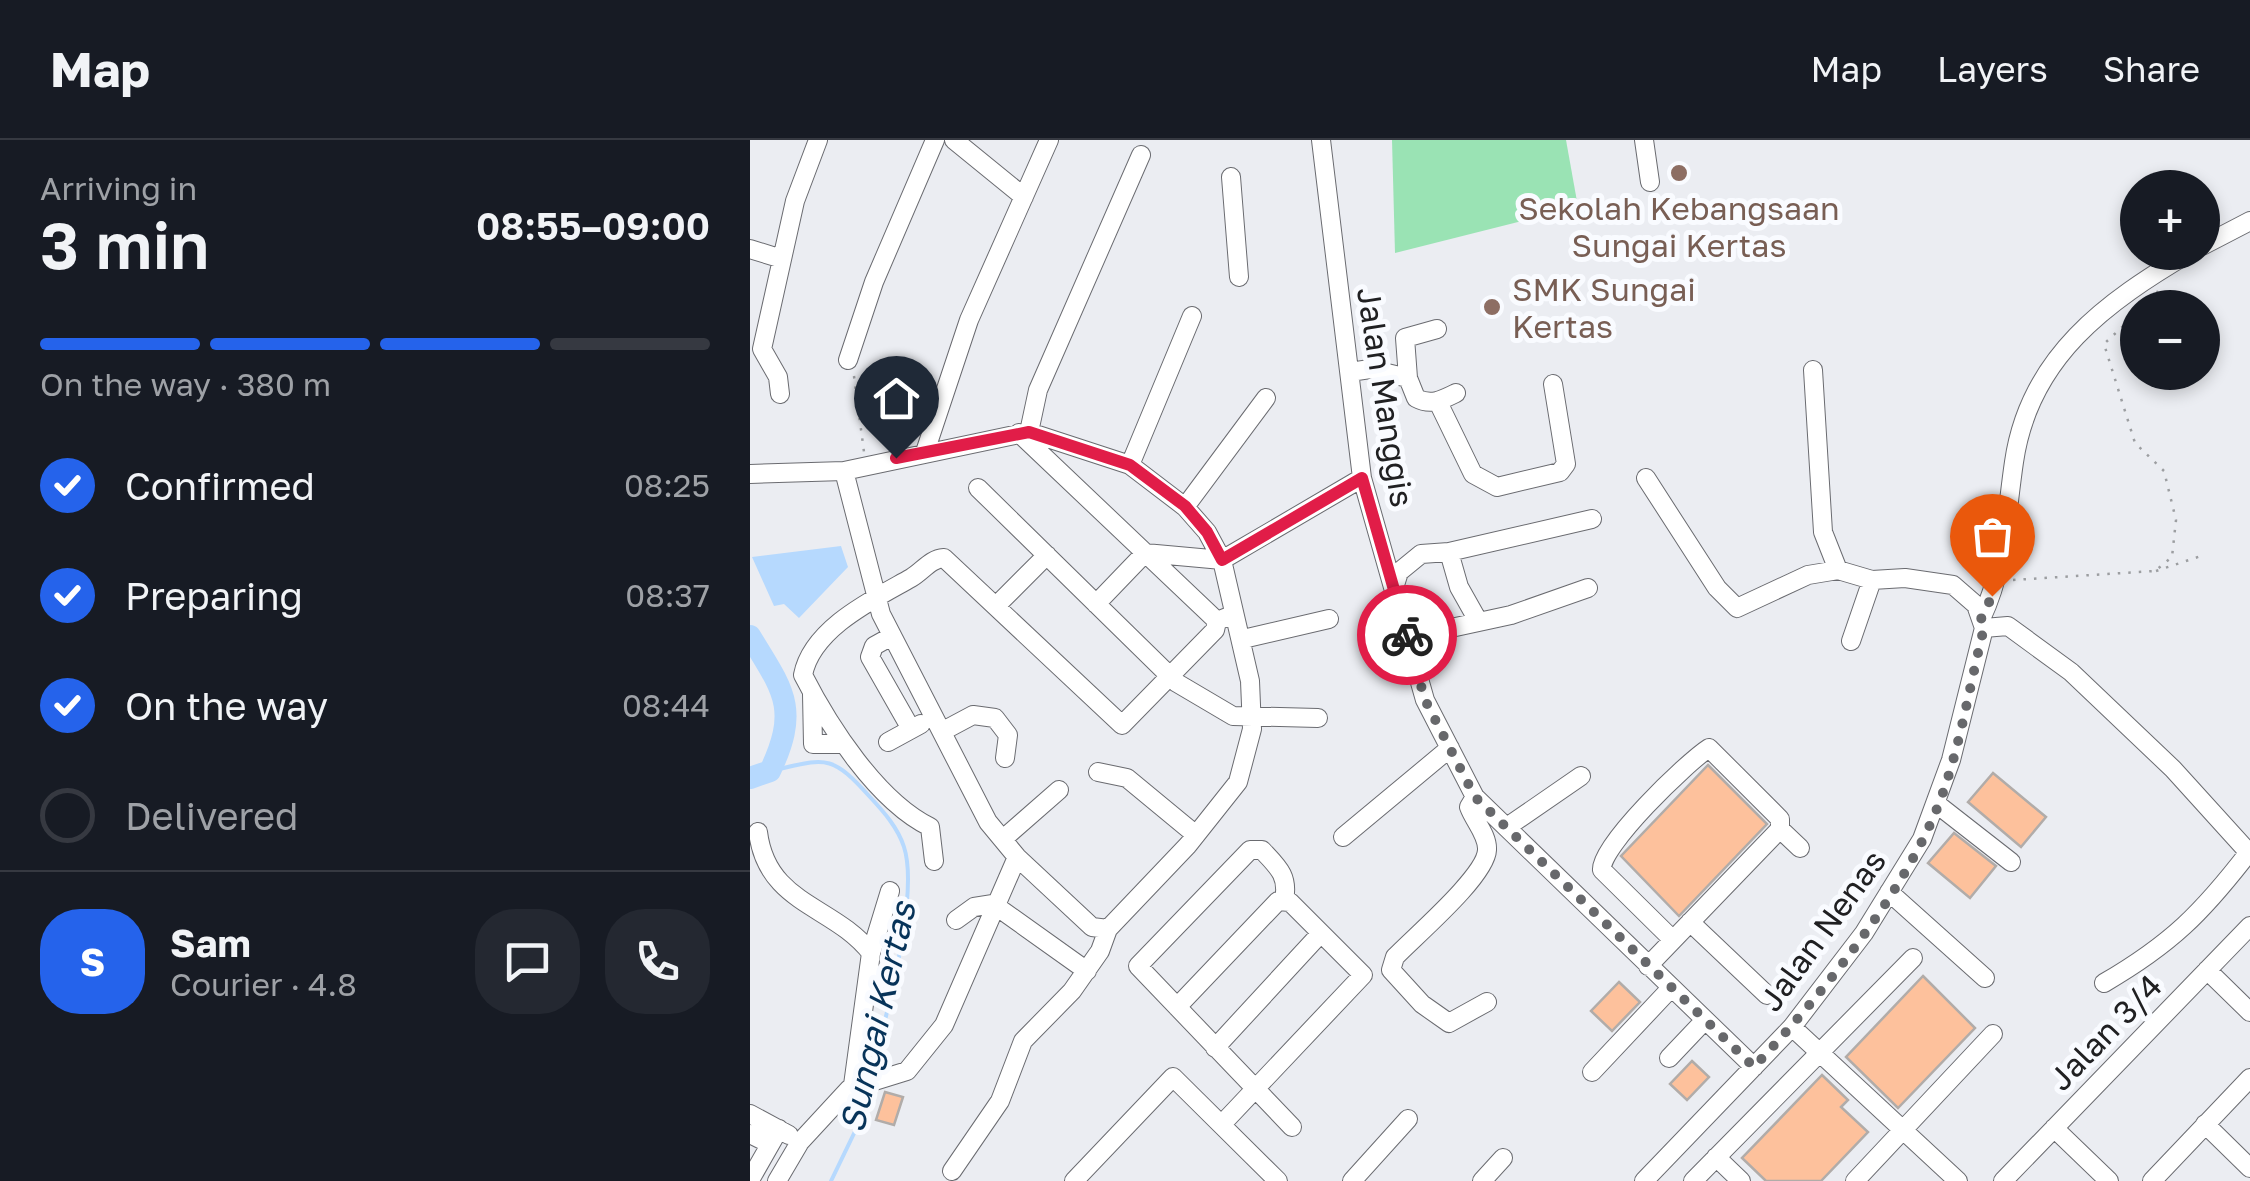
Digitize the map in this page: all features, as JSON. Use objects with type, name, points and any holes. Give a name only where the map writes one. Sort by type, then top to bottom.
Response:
[{"type":"street","points":[[780,394],[778,377],[756,354],[795,200],[818,140]]},
{"type":"street","points":[[848,360],[874,282],[934,140]]},
{"type":"street","points":[[954,140],[1024,197]]},
{"type":"street","points":[[925,452],[969,320],[1049,140]]},
{"type":"street","name":"Jalan Manggis","points":[[1321,140],[1362,478],[1425,700],[1475,797],[1754,1067]]},
{"type":"street","points":[[1644,140],[1650,182]]},
{"type":"street","points":[[1024,432],[1038,390],[1141,155]]},
{"type":"street","points":[[1231,177],[1238,276]]},
{"type":"street","points":[[2220,237],[2250,221]]},
{"type":"street","points":[[750,249],[782,258]]},
{"type":"street","name":"Jalan Nenas","points":[[1644,1181],[1792,1027],[1889,892],[1938,806],[1999,568],[2020,428],[2070,338],[2094,316],[2164,270]]},
{"type":"street","points":[[1130,465],[1192,316]]},
{"type":"street","points":[[1437,329],[1405,338],[1408,378],[1416,398],[1438,402],[1456,393]]},
{"type":"street","points":[[1350,372],[1370,369],[1408,378]]},
{"type":"street","points":[[1814,370],[1823,532],[1838,570]]},
{"type":"street","points":[[1438,402],[1473,474],[1497,487],[1560,472],[1566,464],[1553,384]]},
{"type":"street","points":[[1185,506],[1266,398]]},
{"type":"street","points":[[1024,432],[1218,622]]},
{"type":"street","points":[[750,474],[844,471],[1024,432],[1130,465],[1185,506],[1207,532],[1222,560],[1243,639],[1252,718],[1247,762],[1238,782],[1196,835],[1108,928],[1087,971],[1041,1027],[1023,1042],[1000,1101],[952,1171]]},
{"type":"street","points":[[844,471],[875,595],[892,636],[988,822],[1016,857],[1092,927],[1108,928]]},
{"type":"street","points":[[1145,554],[1222,560],[1362,478]]},
{"type":"street","points":[[1646,478],[1717,588],[1737,608],[1808,575],[1838,570],[1872,580],[1940,580],[1965,593],[1982,624],[2008,626],[2070,672],[2173,769],[2249,853],[2215,896],[2160,950],[2104,983]]},
{"type":"street","points":[[978,488],[1171,676],[1233,716],[1318,718]]},
{"type":"street","points":[[1394,588],[1408,561],[1420,554],[1449,552],[1592,520]]},
{"type":"street","points":[[1449,552],[1459,586],[1477,618]]},
{"type":"street","points":[[1096,604],[1145,554]]},
{"type":"street","points":[[996,606],[1047,555]]},
{"type":"street","points":[[934,861],[930,828],[900,808],[842,744],[814,744],[812,692],[803,674],[805,663],[830,632],[875,595],[944,558],[1122,726],[1215,630],[1218,622],[1237,613]]},
{"type":"street","points":[[1851,641],[1872,580]]},
{"type":"street","points":[[1414,662],[1442,633],[1477,618],[1511,614],[1588,588]]},
{"type":"street","points":[[1243,639],[1329,619]]},
{"type":"street","points":[[892,636],[874,646],[870,657],[911,730]]},
{"type":"street","points":[[888,742],[911,730],[972,715],[994,718],[1008,735],[1005,758]]},
{"type":"street","points":[[1344,837],[1385,788],[1450,748]]},
{"type":"street","points":[[1648,966],[1780,829],[1780,820],[1709,748],[1605,852],[1602,870],[1673,940]]},
{"type":"street","points":[[1098,772],[1136,784],[1196,835]]},
{"type":"street","points":[[1507,827],[1581,776]]},
{"type":"street","points":[[1003,839],[1059,790]]},
{"type":"street","points":[[1475,797],[1470,806],[1488,846],[1486,856],[1474,875],[1395,956],[1391,970],[1422,1004],[1450,1022],[1487,1002]]},
{"type":"street","points":[[1938,806],[2011,862]]},
{"type":"street","points":[[1780,829],[1800,848]]},
{"type":"street","points":[[758,832],[768,870],[786,890],[871,954]]},
{"type":"street","points":[[1284,900],[1287,886],[1282,870],[1256,848],[1243,854],[1139,961],[1142,975],[1292,1127]]},
{"type":"street","points":[[777,1181],[800,1142],[857,1084],[907,1071],[944,1024],[1016,857]]},
{"type":"street","points":[[857,1084],[871,954],[890,891]]},
{"type":"street","points":[[1889,892],[1985,978]]},
{"type":"street","points":[[1223,1123],[1364,975],[1284,900]]},
{"type":"street","points":[[1177,1007],[1278,901],[1284,900]]},
{"type":"street","points":[[956,920],[974,907],[993,904],[1087,971]]},
{"type":"street","points":[[1690,922],[1767,995]]},
{"type":"street","name":"Jalan 3/4","points":[[2003,1181],[2250,926]]},
{"type":"street","points":[[1214,1048],[1321,933]]},
{"type":"street","points":[[1693,1181],[1912,958]]},
{"type":"street","points":[[2207,970],[2250,1012]]},
{"type":"street","points":[[1592,1072],[1671,988]]},
{"type":"street","points":[[1669,1058],[1705,1020]]},
{"type":"street","points":[[1792,1027],[1901,1133],[1958,1181]]},
{"type":"street","points":[[1854,1181],[1993,1034]]},
{"type":"street","points":[[1074,1181],[1166,1079],[1176,1078],[1223,1123],[1267,1177]]},
{"type":"street","points":[[2152,1181],[2250,1078]]},
{"type":"street","points":[[750,1114],[774,1137]]},
{"type":"street","points":[[1352,1181],[1408,1119]]},
{"type":"street","points":[[2205,1124],[2250,1168]]},
{"type":"street","points":[[2054,1128],[2109,1181]]},
{"type":"street","points":[[750,1134],[800,1142]]},
{"type":"street","points":[[750,1180],[774,1137]]},
{"type":"street","points":[[1716,1157],[1742,1181]]},
{"type":"path","points":[[2120,329],[2104,344],[2135,443],[2164,471],[2176,520],[2172,557],[2155,571]]},
{"type":"path","points":[[848,360],[854,372],[854,400],[866,464]]},
{"type":"path","points":[[1999,568],[2016,581],[2155,571],[2204,556]]},
{"type":"green space","points":[[1392,140],[1566,140],[1578,207],[1395,253]]},
{"type":"water","points":[[841,546],[848,567],[799,618],[784,604],[774,606],[752,557]]},
{"type":"building","points":[[1708,765],[1767,824],[1679,916],[1621,856]]},
{"type":"building","points":[[1993,773],[2046,817],[2021,847],[1968,802]]},
{"type":"building","points":[[1954,833],[1996,866],[1970,898],[1928,863]]},
{"type":"building","points":[[1923,976],[1975,1028],[1898,1108],[1846,1057]]},
{"type":"building","points":[[1619,982],[1640,1002],[1612,1031],[1591,1011]]},
{"type":"building","points":[[1692,1061],[1709,1077],[1687,1100],[1670,1084]]},
{"type":"building","points":[[1822,1075],[1848,1100],[1841,1107],[1868,1132],[1821,1181],[1766,1181],[1742,1158]]},
{"type":"building","points":[[885,1092],[903,1097],[894,1125],[876,1120]]},
{"type":"waterway","points":[[750,636],[779,686],[786,715],[770,771],[750,778]]},
{"type":"waterway","name":"Sungai Kertas","points":[[770,771],[815,762],[835,766],[880,808],[904,847],[908,869],[904,927],[872,1074]]},
{"type":"waterway","name":"Sungai Kertas","points":[[831,1181],[860,1121],[868,1089]]},
{"type":"way so far","points":[[1407,635],[1425,700],[1475,797],[1754,1067],[1792,1027],[1864,932],[1922,839],[1938,806],[1984,628],[1981,619],[1992,596]]},
{"type":"place","name":"Sekolah Kebangsaan Sungai Kertas","points":[[1679,173]]},
{"type":"place","name":"SMK Sungai Kertas","points":[[1492,307]]},
{"type":"route","points":[[896,458],[1029,432],[1130,465],[1185,506],[1207,532],[1222,560],[1362,478],[1407,635]]}]
